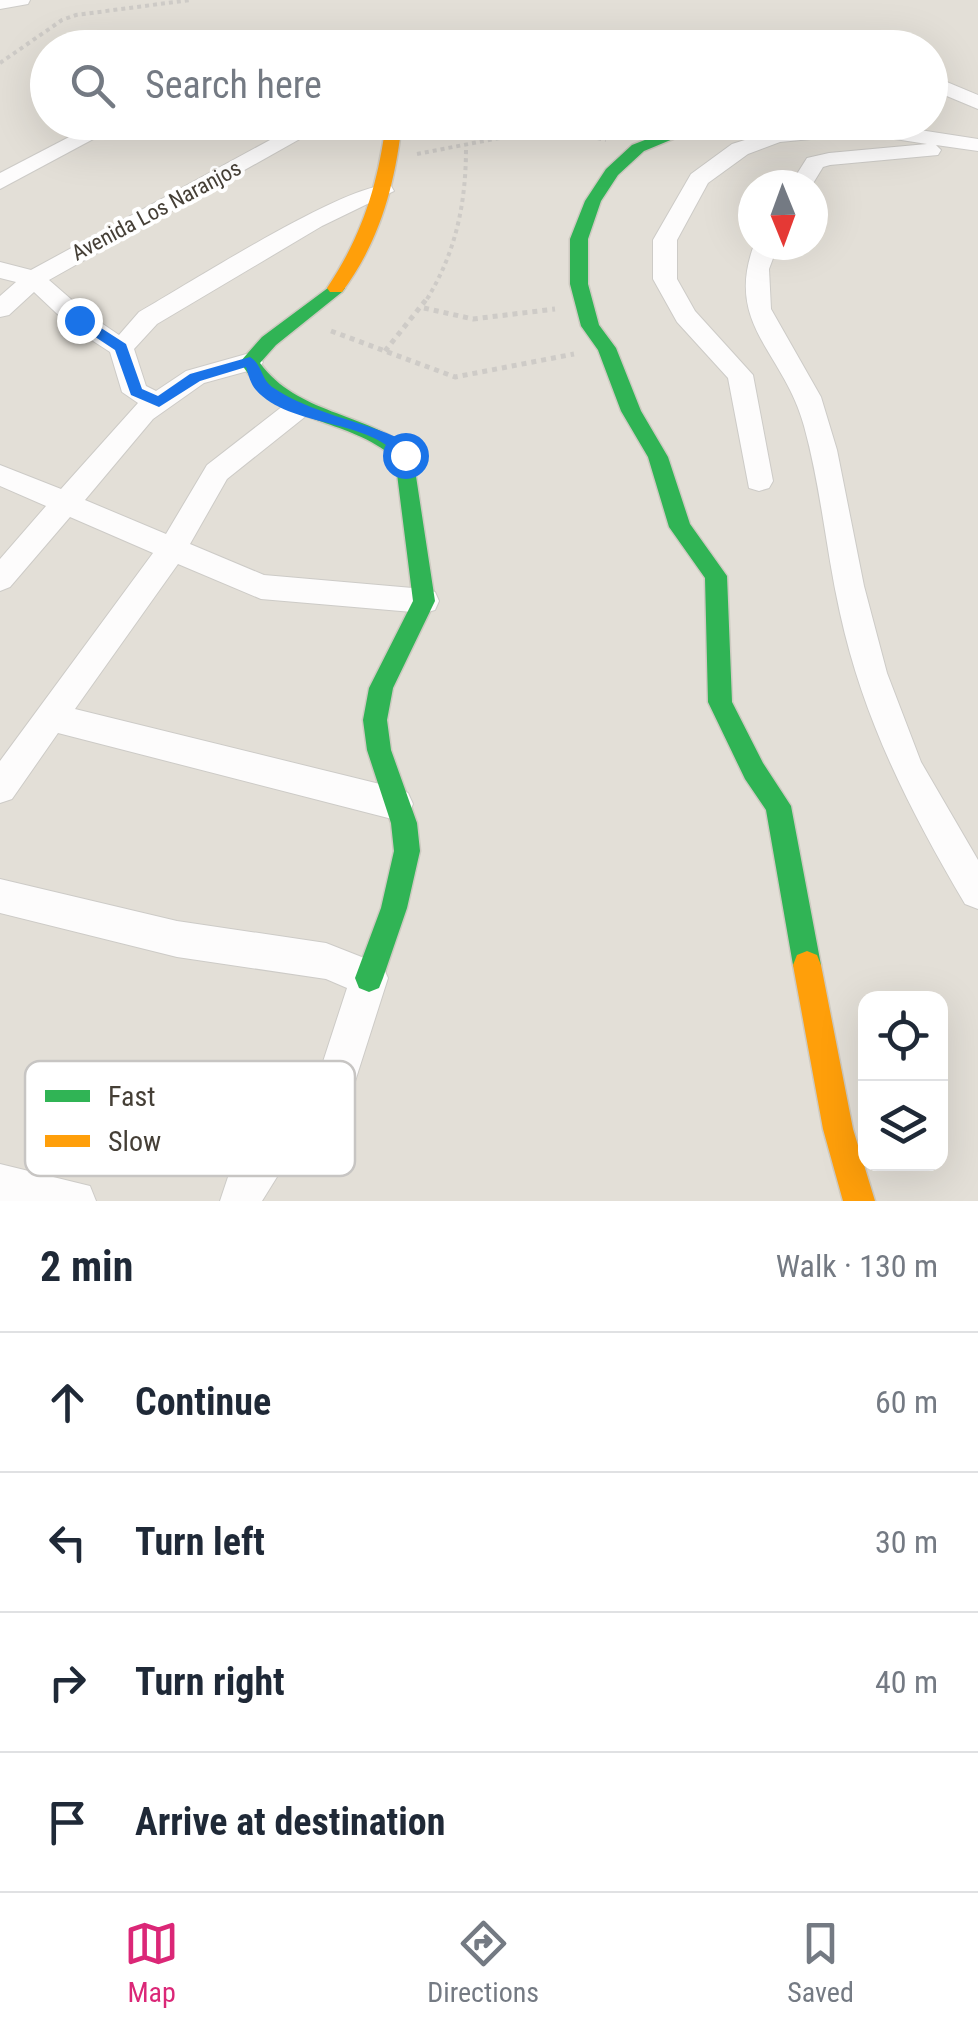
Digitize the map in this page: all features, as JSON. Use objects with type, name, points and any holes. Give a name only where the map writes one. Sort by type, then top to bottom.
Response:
[{"type":"street","points":[[0,3],[20,0]]},
{"type":"street","points":[[948,89],[978,103]]},
{"type":"street","points":[[0,182],[80,140]]},
{"type":"street","name":"Avenida Los Naranjos","points":[[0,309],[34,279],[70,256],[286,140]]},
{"type":"street","points":[[0,579],[144,412],[195,377],[250,362],[264,342],[334,290],[358,256],[383,191],[391,140]]},
{"type":"street","points":[[659,140],[638,148],[612,172],[593,201],[578,239],[579,284],[590,326],[607,348],[631,411],[658,457],[680,527],[716,576],[720,702],[754,771],[778,806],[838,1129],[858,1201]]},
{"type":"street","points":[[758,481],[740,374],[686,316],[665,279],[665,240],[699,179],[740,149],[766,140]]},
{"type":"street","points":[[935,140],[978,147]]},
{"type":"street","points":[[811,170],[815,164],[829,159],[978,147]]},
{"type":"street","points":[[121,348],[148,318],[161,310],[314,220],[383,191]]},
{"type":"street","points":[[761,260],[754,282],[756,305],[807,394],[831,478],[855,614],[878,686],[907,770],[978,892]]},
{"type":"street","points":[[0,270],[34,279],[79,320],[121,348],[136,392],[159,402]]},
{"type":"street","points":[[250,362],[261,387],[298,408],[398,444],[405,455],[424,601],[417,624],[400,648],[382,687],[375,720],[408,842],[343,1061]]},
{"type":"street","points":[[0,788],[173,548],[218,472],[298,408]]},
{"type":"street","points":[[0,475],[262,587],[424,601]]},
{"type":"street","points":[[51,717],[396,804]]},
{"type":"street","points":[[0,896],[177,939],[326,961],[370,978]]},
{"type":"street","points":[[241,1201],[253,1176]]},
{"type":"street","points":[[0,1185],[76,1201]]},
{"type":"path","points":[[47,30],[76,15],[190,0]]},
{"type":"path","points":[[0,62],[30,42]]},
{"type":"path","points":[[408,154],[446,154],[487,140]]},
{"type":"path","points":[[384,351],[434,294],[462,213],[466,148]]},
{"type":"path","points":[[424,308],[474,319],[557,309]]},
{"type":"path","points":[[318,326],[454,376],[577,353]]},
{"type":"shaded area","points":[[0,0],[978,0],[978,1201],[0,1201]]},
{"type":"traffic: fast","points":[[659,140],[638,148],[612,172],[593,201],[579,239],[579,284],[590,326],[607,348],[631,411],[658,457],[680,527],[716,576],[720,702],[754,771],[778,806],[807,965]]},
{"type":"traffic: fast","points":[[336,288],[269,341],[250,362],[265,384],[283,398],[366,429],[405,455],[424,601],[381,688],[375,720],[379,750],[404,823],[407,851],[394,908],[369,978]]},
{"type":"traffic: slow","points":[[336,288],[360,251],[377,210],[392,140]]},
{"type":"traffic: slow","points":[[807,965],[838,1129],[859,1201]]},
{"type":"route","points":[[79,320],[121,348],[136,392],[159,402],[195,377],[250,362],[261,387],[298,408],[379,435],[398,444],[405,455]]}]
